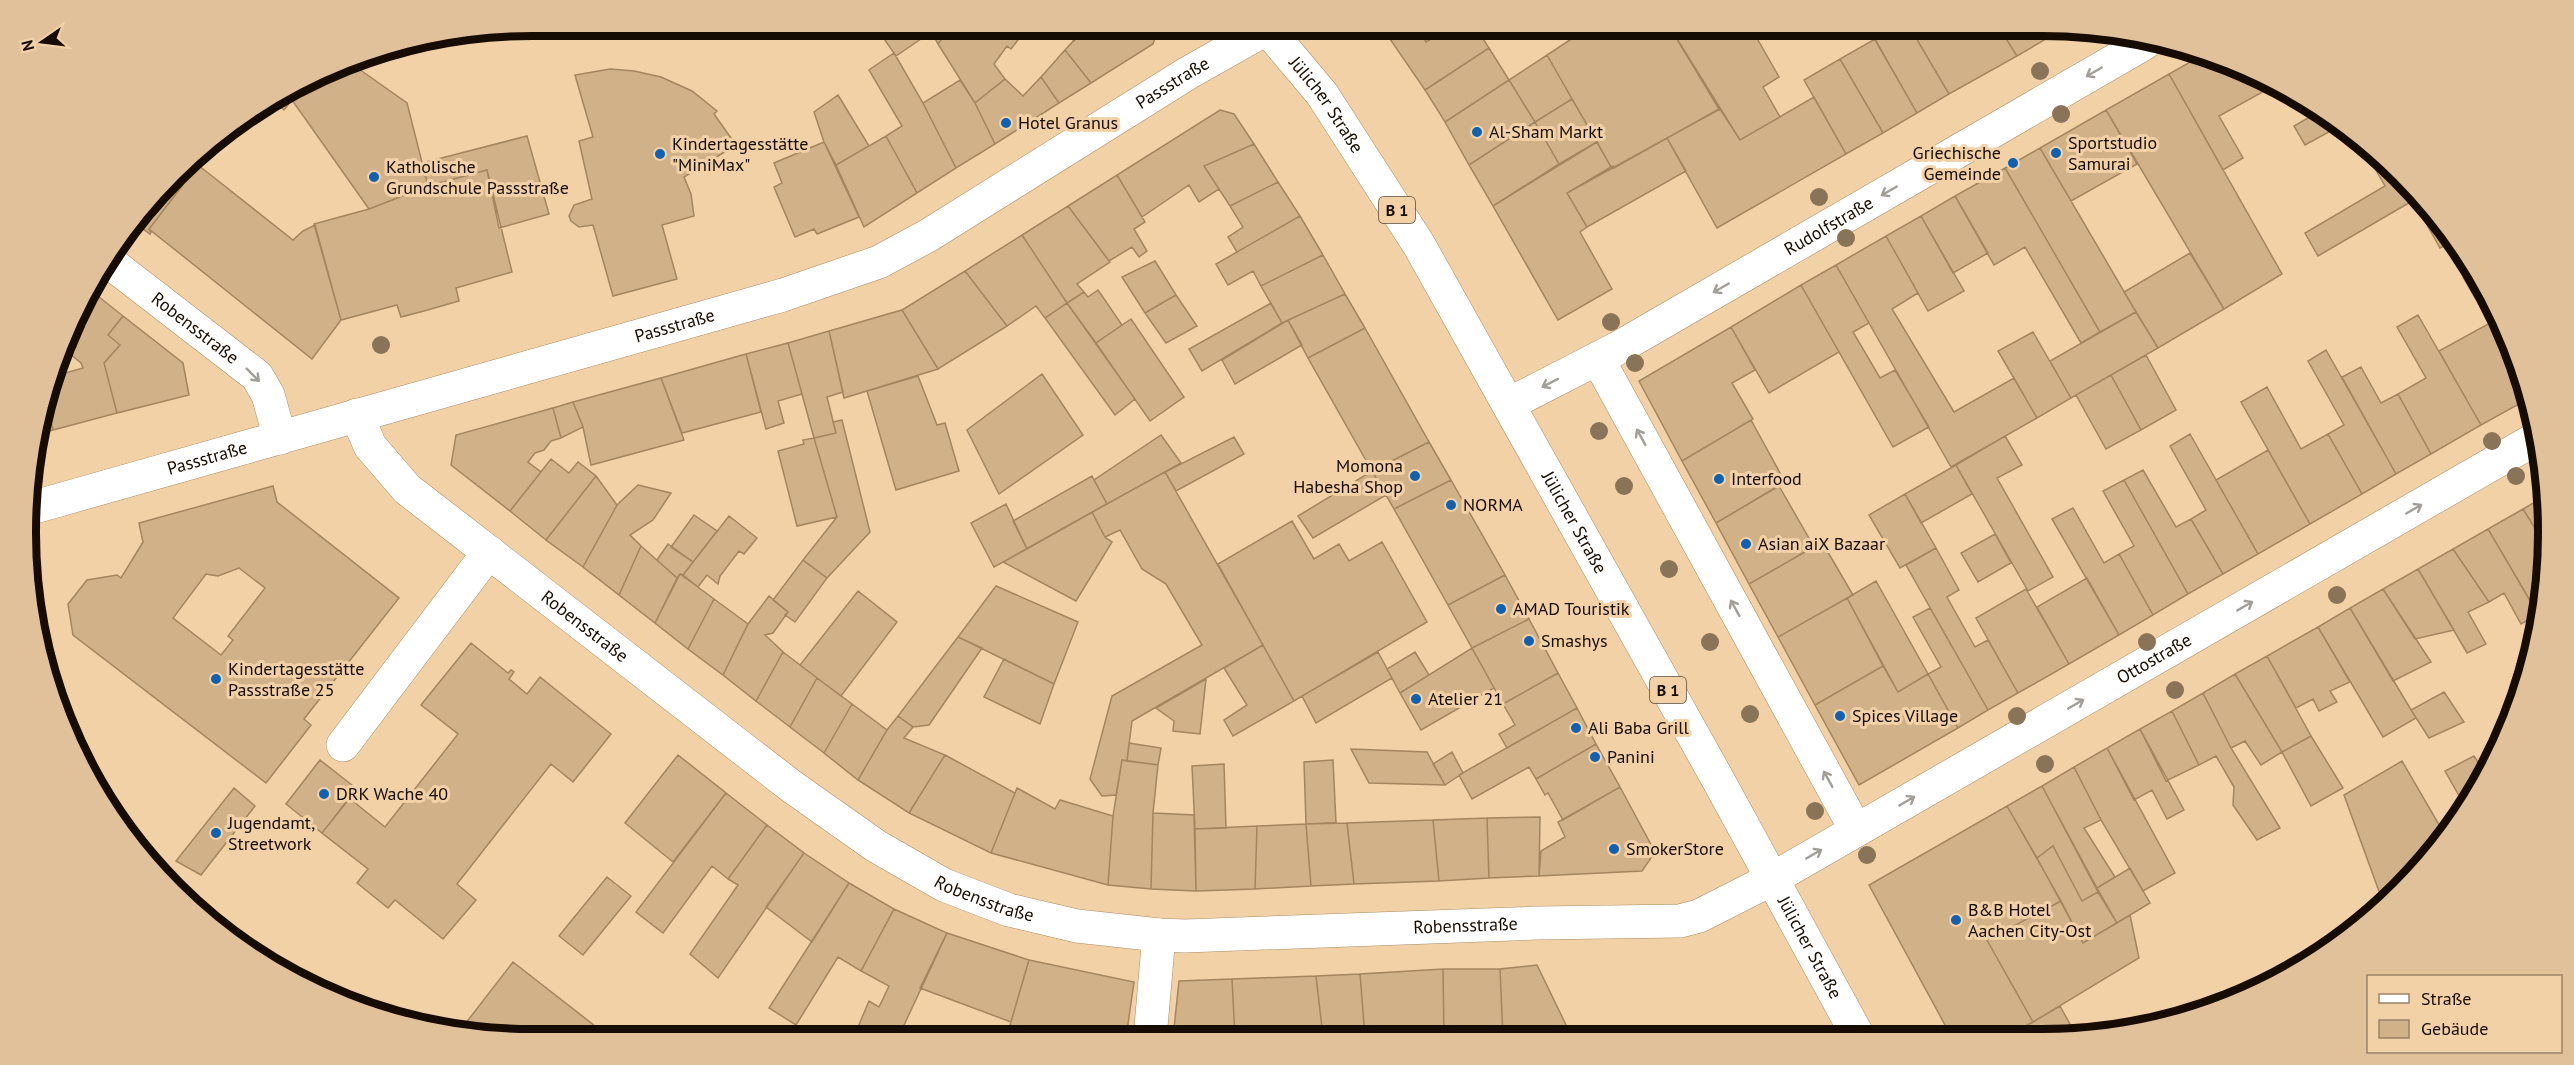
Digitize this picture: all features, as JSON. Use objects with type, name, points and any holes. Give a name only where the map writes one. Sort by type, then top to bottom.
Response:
[{"type":"street","name":"Passstraße","points":[[37,506],[783,295],[879,262],[929,235],[1251,36]]},
{"type":"street","name":"Jülicher Straße","points":[[1276,36],[1322,94],[1419,245],[1772,879],[1851,1029]]},
{"type":"street","name":"Rudolfstraße","points":[[1509,404],[1598,359],[2139,46]]},
{"type":"street","name":"Robensstraße","points":[[114,266],[257,376],[268,395],[280,438]]},
{"type":"street","points":[[1598,359],[1856,830]]},
{"type":"street","name":"Robensstraße","points":[[357,415],[370,446],[406,489],[675,698],[791,786],[876,846],[944,885],[1009,910],[1077,926],[1159,935],[1196,936],[1680,921],[1699,916],[1772,879]]},
{"type":"street","name":"Ottostraße","points":[[1772,879],[2529,442]]},
{"type":"street","points":[[343,745],[489,552]]},
{"type":"street","points":[[1151,1029],[1159,935]]},
{"type":"building","points":[[882,36],[925,36],[896,56]]},
{"type":"building","points":[[934,36],[944,36],[938,44]]},
{"type":"building","points":[[944,36],[1021,36],[1011,49],[1007,46],[994,64],[1005,79],[975,103],[938,44]]},
{"type":"building","points":[[1069,36],[1078,36],[1074,41]]},
{"type":"building","points":[[1078,36],[1156,36],[1153,44],[1091,83],[1065,50]]},
{"type":"building","points":[[1388,36],[1423,36],[1426,42],[1436,36],[1481,36],[1489,48],[1425,90]]},
{"type":"building","points":[[1423,36],[1436,36],[1426,42]]},
{"type":"building","points":[[1576,36],[1675,36],[1719,109],[1614,168],[1611,167],[1547,55]]},
{"type":"building","points":[[1675,36],[1756,36],[1779,77],[1763,87],[1780,117],[1740,140]]},
{"type":"building","points":[[1873,36],[1915,36],[1949,94],[1917,113]]},
{"type":"building","points":[[1915,36],[2004,36],[2017,56],[1949,94]]},
{"type":"building","points":[[2004,36],[2051,36],[2017,56]]},
{"type":"building","points":[[1875,39],[1917,113],[1883,133],[1840,59]]},
{"type":"building","points":[[1489,48],[1509,80],[1445,122],[1425,90]]},
{"type":"building","points":[[1065,50],[1091,83],[1059,103],[1041,77]]},
{"type":"building","points":[[894,53],[956,168],[917,193],[886,136],[902,126],[869,70]]},
{"type":"building","points":[[1547,55],[1572,99],[1535,122],[1509,80]]},
{"type":"building","points":[[1840,59],[1883,133],[1846,154],[1804,80]]},
{"type":"building","points":[[2194,60],[2266,90],[2219,116],[2243,158],[2223,170],[2169,74]]},
{"type":"building","points":[[357,68],[407,103],[428,186],[369,209],[292,100],[313,87]]},
{"type":"building","points":[[610,69],[661,77],[692,91],[717,111],[714,114],[736,145],[684,177],[691,194],[694,216],[662,225],[677,279],[613,296],[593,225],[579,227],[571,221],[569,216],[574,205],[592,199],[579,141],[593,137],[575,75]]},
{"type":"building","points":[[2169,74],[2282,274],[2224,309],[2106,110]]},
{"type":"building","name":"Hotel Granus","points":[[1041,77],[1059,103],[995,144],[975,103],[1005,79],[1023,96]]},
{"type":"building","points":[[960,80],[975,103],[995,144],[956,168],[923,103]]},
{"type":"building","points":[[1509,80],[1535,122],[1469,165],[1445,122]]},
{"type":"building","points":[[838,95],[869,146],[836,165],[824,142],[814,112]]},
{"type":"building","points":[[1814,97],[1846,154],[1717,228],[1667,138],[1720,109],[1740,140]]},
{"type":"building","points":[[294,98],[284,110],[279,106]]},
{"type":"building","points":[[1572,99],[1597,142],[1559,164],[1535,122]]},
{"type":"building","points":[[1220,110],[1234,114],[1254,144],[1204,166],[1219,189],[1199,202],[1189,185],[1142,217],[1117,175]]},
{"type":"building","points":[[2106,110],[2137,164],[2071,201],[2040,148]]},
{"type":"building","points":[[2311,116],[2332,130],[2305,145],[2294,126]]},
{"type":"building","points":[[1535,122],[1559,164],[1493,206],[1469,165]]},
{"type":"building","points":[[527,136],[549,214],[499,228],[487,170],[428,186],[422,163]]},
{"type":"building","points":[[886,136],[917,193],[864,227],[836,165]]},
{"type":"building","points":[[1667,138],[1686,171],[1587,227],[1567,193]]},
{"type":"building","points":[[824,142],[859,217],[817,234],[814,229],[795,237],[774,187],[782,183],[774,163]]},
{"type":"building","points":[[1597,142],[1611,167],[1567,193],[1587,227],[1580,232],[1612,289],[1558,320],[1493,206]]},
{"type":"building","points":[[1254,144],[1278,182],[1230,206],[1204,166]]},
{"type":"building","points":[[2040,148],[2136,312],[2100,332],[2005,168]]},
{"type":"building","points":[[2370,160],[2412,201],[2318,256],[2305,233],[2385,186]]},
{"type":"building","points":[[198,165],[293,240],[303,231],[315,225],[341,320],[312,359],[149,229]]},
{"type":"building","name":"Griechische Gemeinde","points":[[2005,168],[2100,332],[2081,343],[2025,247],[1994,265],[1955,196]]},
{"type":"building","points":[[487,170],[512,272],[456,288],[459,301],[424,311],[401,317],[397,305],[341,320],[314,224],[369,209],[428,186]]},
{"type":"building","points":[[1117,175],[1145,222],[1134,229],[1147,251],[1139,257],[1132,247],[1109,261],[1068,206]]},
{"type":"building","points":[[1278,182],[1300,216],[1237,252],[1228,237],[1243,227],[1230,206]]},
{"type":"building","points":[[179,183],[183,185],[149,229],[150,234],[141,227]]},
{"type":"building","name":"Griechische Gemeinde","points":[[1955,196],[1988,253],[1953,273],[1921,216]]},
{"type":"building","points":[[1068,206],[1110,262],[1077,284],[1084,292],[1067,303],[1022,235]]},
{"type":"building","points":[[2418,208],[2446,245],[2440,248]]},
{"type":"building","points":[[1300,216],[1323,255],[1261,286],[1253,271],[1228,285],[1216,264]]},
{"type":"building","points":[[1921,216],[1964,291],[1928,311],[1886,236]]},
{"type":"building","points":[[1022,235],[1067,303],[1045,318],[1036,306],[1007,326],[965,271]]},
{"type":"building","points":[[1886,236],[1918,293],[1892,309],[1954,412],[2014,378],[2037,418],[1951,467],[1836,265]]},
{"type":"building","points":[[2190,253],[2224,309],[2158,348],[2124,292]]},
{"type":"building","points":[[1323,255],[1345,294],[1282,323],[1261,286]]},
{"type":"building","points":[[1155,261],[1176,295],[1145,313],[1122,277]]},
{"type":"building","points":[[1836,265],[1869,323],[1853,332],[1880,378],[1895,370],[1929,427],[1893,447],[1801,285]]},
{"type":"building","points":[[965,271],[1007,326],[938,369],[902,310]]},
{"type":"building","points":[[2466,276],[2471,284],[2499,339],[2463,277]]},
{"type":"building","points":[[1801,285],[1839,352],[1769,393],[1731,327]]},
{"type":"building","points":[[1098,290],[1122,325],[1096,343],[1067,303],[1084,292],[1088,297]]},
{"type":"building","points":[[1345,294],[1365,328],[1308,358],[1288,320]]},
{"type":"building","points":[[97,295],[123,316],[108,335],[120,345],[104,363],[117,413],[53,430],[50,418],[62,374],[83,368],[81,363],[70,354],[76,347],[73,345],[74,342]]},
{"type":"building","points":[[1176,295],[1197,326],[1166,343],[1145,313]]},
{"type":"building","points":[[1067,303],[1135,399],[1115,415],[1045,318]]},
{"type":"building","points":[[1271,303],[1282,323],[1202,371],[1189,349]]},
{"type":"building","points":[[902,310],[938,369],[844,398],[829,331]]},
{"type":"building","points":[[2136,312],[2158,348],[2071,398],[2050,361]]},
{"type":"building","points":[[2418,315],[2481,425],[2431,454],[2398,394],[2426,378],[2397,327]]},
{"type":"building","points":[[123,316],[183,363],[189,395],[117,413],[104,363],[120,345],[108,335]]},
{"type":"building","points":[[1131,319],[1184,397],[1150,421],[1096,343]]},
{"type":"building","points":[[1288,320],[1302,345],[1235,384],[1222,360]]},
{"type":"building","points":[[2490,323],[2512,373],[2521,403],[2481,425],[2439,351]]},
{"type":"building","points":[[1731,327],[1755,370],[1732,383],[1753,419],[1682,461],[1639,381]]},
{"type":"building","points":[[1365,328],[1429,442],[1372,471],[1308,358]]},
{"type":"building","points":[[829,331],[843,392],[827,397],[836,433],[814,438],[788,343]]},
{"type":"building","points":[[2033,332],[2071,398],[2037,418],[1998,351]]},
{"type":"building","points":[[788,343],[802,394],[778,401],[784,423],[766,429],[746,354]]},
{"type":"building","points":[[2326,350],[2396,474],[2362,494],[2328,434],[2344,425],[2308,361]]},
{"type":"building","points":[[746,354],[761,412],[682,433],[661,378]]},
{"type":"building","points":[[2146,355],[2176,410],[2141,430],[2111,375]]},
{"type":"building","points":[[2361,367],[2381,403],[2398,394],[2431,454],[2396,474],[2342,377]]},
{"type":"building","points":[[1042,374],[1083,435],[999,494],[967,430]]},
{"type":"building","points":[[2111,375],[2141,430],[2106,449],[2076,395]]},
{"type":"building","points":[[918,376],[937,425],[945,423],[959,471],[896,490],[867,391]]},
{"type":"building","points":[[661,378],[684,440],[591,465],[583,427],[573,402]]},
{"type":"building","points":[[2267,387],[2301,449],[2328,434],[2362,494],[2310,524],[2241,402]]},
{"type":"building","points":[[573,402],[583,427],[561,438],[553,408]]},
{"type":"building","points":[[553,408],[561,438],[551,441],[544,450],[535,453],[528,462],[541,472],[510,511],[451,465],[456,435]]},
{"type":"building","points":[[50,418],[53,430],[47,432]]},
{"type":"building","points":[[842,420],[870,532],[827,578],[803,560],[837,517],[814,438],[836,433],[833,422]]},
{"type":"building","points":[[1751,420],[1785,482],[1716,523],[1682,461]]},
{"type":"building","points":[[2190,434],[2258,554],[2223,574],[2191,519],[2206,510],[2170,446]]},
{"type":"building","points":[[1161,435],[1181,463],[1107,504],[1094,480]]},
{"type":"building","points":[[2005,436],[2022,465],[1997,478],[2053,577],[2028,591],[1956,465]]},
{"type":"building","points":[[1234,437],[1244,454],[1176,491],[1165,472]]},
{"type":"building","points":[[814,438],[837,517],[797,526],[778,451],[804,444],[803,440]]},
{"type":"building","points":[[1429,442],[1451,480],[1394,509],[1372,471]]},
{"type":"building","points":[[2268,450],[2310,524],[2258,554],[2216,480]]},
{"type":"building","points":[[551,459],[569,473],[578,462],[596,476],[546,540],[510,511]]},
{"type":"building","points":[[1956,465],[1972,494],[1921,523],[1905,494]]},
{"type":"building","points":[[2143,470],[2176,527],[2191,519],[2223,574],[2188,594],[2124,480]]},
{"type":"building","points":[[1372,471],[1386,495],[1313,538],[1298,516]]},
{"type":"building","points":[[1165,472],[1263,645],[1132,721],[1127,761],[1122,760],[1116,795],[1102,796],[1090,779],[1112,696],[1202,645],[1166,584],[1142,569],[1120,530],[1105,537],[1092,512]]},
{"type":"building","points":[[596,476],[617,505],[583,567],[546,540]]},
{"type":"building","points":[[1092,476],[1107,504],[1027,549],[1013,521]]},
{"type":"building","points":[[1451,480],[1505,575],[1448,605],[1394,509]]},
{"type":"building","points":[[2124,480],[2188,594],[2153,615],[2119,554],[2134,546],[2103,491]]},
{"type":"building","points":[[638,485],[671,493],[653,520],[630,535],[641,546],[619,595],[583,567],[617,505]]},
{"type":"building","points":[[273,486],[277,502],[399,598],[304,719],[311,725],[266,783],[73,635],[68,604],[87,580],[117,575],[121,578],[143,542],[139,523]],"holes":[[[239,568],[265,588],[228,636],[233,640],[221,655],[173,618],[206,574],[218,576]]]},
{"type":"building","points":[[1779,486],[1814,547],[1749,584],[1716,523]]},
{"type":"building","points":[[1905,494],[1936,548],[1900,568],[1869,515]]},
{"type":"building","points":[[2537,501],[2538,533],[2523,509]]},
{"type":"building","points":[[1006,504],[1027,549],[994,567],[971,523]]},
{"type":"building","points":[[2073,508],[2104,563],[2119,554],[2153,615],[2119,635],[2052,519]]},
{"type":"building","points":[[2523,509],[2538,533],[2532,605],[2488,529]]},
{"type":"building","points":[[1092,512],[1105,537],[1112,542],[1076,601],[1003,562]]},
{"type":"building","points":[[694,515],[717,531],[693,562],[671,547]]},
{"type":"building","points":[[729,516],[757,538],[744,554],[739,551],[720,576],[718,584],[707,575],[698,587],[683,575]]},
{"type":"building","points":[[1292,521],[1314,559],[1339,544],[1349,561],[1382,542],[1427,622],[1294,701],[1218,564]]},
{"type":"building","points":[[2488,529],[2533,605],[2530,619],[2521,624],[2504,593],[2489,602],[2453,549]]},
{"type":"building","points":[[1995,534],[2011,563],[1978,582],[1961,553]]},
{"type":"building","points":[[1822,542],[1853,595],[1778,637],[1749,584]]},
{"type":"building","points":[[668,544],[693,562],[683,575],[680,574],[677,578],[657,560]]},
{"type":"building","points":[[641,546],[677,578],[655,623],[619,595]]},
{"type":"building","points":[[1936,548],[1959,590],[1947,597],[1975,647],[1988,640],[2018,693],[1988,710],[1906,565]]},
{"type":"building","points":[[2453,549],[2489,602],[2468,612],[2486,644],[2467,653],[2418,569]]},
{"type":"building","points":[[803,560],[827,578],[795,622],[785,615],[788,612],[773,600]]},
{"type":"building","points":[[2418,569],[2454,630],[2415,639],[2383,589]]},
{"type":"building","points":[[680,574],[714,599],[688,649],[655,623]]},
{"type":"building","points":[[1505,575],[1529,619],[1472,648],[1448,605]]},
{"type":"building","points":[[2087,578],[2119,635],[2069,664],[2037,607]]},
{"type":"building","points":[[1876,581],[1928,674],[1898,692],[1847,598]]},
{"type":"building","points":[[996,586],[1078,622],[1054,684],[958,637]]},
{"type":"building","points":[[2026,589],[2069,664],[2018,693],[1976,618]]},
{"type":"building","points":[[2383,589],[2431,662],[2393,681],[2350,608]]},
{"type":"building","points":[[858,591],[897,622],[841,696],[800,665]]},
{"type":"building","points":[[769,596],[788,612],[773,633],[765,635],[783,652],[756,701],[723,675],[748,624]]},
{"type":"building","points":[[1847,598],[1883,666],[1815,705],[1778,637]]},
{"type":"building","points":[[714,599],[748,624],[723,675],[688,649]]},
{"type":"building","points":[[1930,608],[1988,710],[1958,728],[1928,674],[1941,667],[1913,617]]},
{"type":"building","points":[[2350,608],[2416,718],[2383,737],[2318,627]]},
{"type":"building","points":[[1529,619],[1558,673],[1503,704],[1472,648]]},
{"type":"building","points":[[2318,627],[2350,682],[2330,691],[2337,702],[2319,711],[2313,699],[2296,708],[2267,656]]},
{"type":"building","points":[[958,637],[982,648],[929,725],[913,727],[898,716]]},
{"type":"building","points":[[471,643],[508,673],[511,670],[514,672],[509,679],[527,694],[540,677],[611,734],[573,782],[551,764],[457,884],[476,900],[443,939],[395,900],[388,908],[357,883],[368,869],[322,833],[349,798],[385,827],[458,734],[421,705]]},
{"type":"building","points":[[1263,645],[1294,701],[1233,736],[1224,720],[1247,705],[1224,668]]},
{"type":"building","points":[[1472,648],[1494,688],[1421,730],[1400,693]]},
{"type":"building","points":[[783,652],[817,678],[790,727],[756,701]]},
{"type":"building","points":[[1378,652],[1392,678],[1316,723],[1302,696]]},
{"type":"building","points":[[1415,652],[1429,675],[1400,693],[1387,669]]},
{"type":"building","points":[[2267,656],[2311,736],[2282,752],[2235,674]]},
{"type":"building","points":[[1004,659],[1054,684],[1040,724],[984,697]]},
{"type":"building","points":[[1883,666],[1898,692],[1928,674],[1958,728],[1859,785],[1815,705]]},
{"type":"building","points":[[1558,673],[1577,708],[1507,748],[1499,734],[1515,725],[1503,704]]},
{"type":"building","points":[[2235,674],[2282,752],[2261,765],[2245,741],[2231,748],[2203,693]]},
{"type":"building","points":[[817,678],[852,704],[824,753],[790,727]]},
{"type":"building","points":[[1206,679],[1200,734],[1173,731],[1174,721],[1156,708]]},
{"type":"building","points":[[2444,692],[2464,722],[2429,738],[2411,710]]},
{"type":"building","points":[[2203,693],[2231,748],[2280,828],[2257,840],[2233,805],[2234,787],[2216,756],[2199,765],[2172,711]]},
{"type":"building","points":[[852,704],[887,730],[858,780],[824,753]]},
{"type":"building","points":[[1577,708],[1596,744],[1536,779],[1529,767],[1472,799],[1459,775]]},
{"type":"building","points":[[2172,711],[2199,765],[2166,781],[2140,729]]},
{"type":"building","points":[[898,716],[913,727],[904,738],[945,755],[909,813],[858,780],[887,730]]},
{"type":"building","points":[[2140,729],[2184,810],[2167,819],[2152,790],[2134,800],[2107,748]]},
{"type":"building","points":[[2311,736],[2343,788],[2311,806],[2282,752]]},
{"type":"building","points":[[1129,743],[1161,748],[1158,765],[1127,761]]},
{"type":"building","points":[[1596,744],[1620,787],[1563,820],[1548,793],[1545,795],[1536,779]]},
{"type":"building","points":[[2107,748],[2175,873],[2143,891],[2101,820],[2074,767]]},
{"type":"building","points":[[1351,749],[1427,752],[1445,785],[1369,783]]},
{"type":"building","points":[[1452,752],[1463,773],[1445,785],[1433,764]]},
{"type":"building","points":[[678,755],[726,793],[673,862],[625,823]]},
{"type":"building","points":[[945,755],[1015,793],[991,853],[909,813]]},
{"type":"building","points":[[2474,756],[2480,765],[2460,798],[2445,771]]},
{"type":"building","name":"DRK Wache 40","points":[[320,760],[357,789],[322,833],[286,804]]},
{"type":"building","points":[[1122,760],[1158,765],[1153,813],[1151,889],[1108,885],[1113,816]]},
{"type":"building","points":[[1333,760],[1336,823],[1306,824],[1304,762]]},
{"type":"building","points":[[2402,761],[2440,827],[2415,860],[2381,895],[2344,795]]},
{"type":"building","points":[[1224,764],[1226,828],[1195,829],[1192,766]]},
{"type":"building","points":[[2074,767],[2101,820],[2084,828],[2115,877],[2097,888],[2042,786]]},
{"type":"building","points":[[2042,786],[2098,892],[2082,901],[2053,846],[2037,858],[2007,806]]},
{"type":"building","points":[[1620,787],[1655,852],[1642,871],[1539,876],[1541,851],[1565,837],[1558,822]]},
{"type":"building","name":"Jugendamt, Streetwork","points":[[234,788],[255,806],[201,875],[176,861]]},
{"type":"building","points":[[1017,788],[1055,809],[1060,800],[1113,816],[1108,885],[991,853]]},
{"type":"building","points":[[726,793],[767,825],[728,879],[712,866],[663,933],[636,912]]},
{"type":"building","name":"B&B Hotel Aachen City-Ost","points":[[2007,806],[2061,901],[1987,940],[2033,1022],[2020,1029],[1947,1029],[1869,885]]},
{"type":"building","points":[[1153,813],[1194,815],[1196,891],[1151,889]]},
{"type":"building","points":[[1540,817],[1539,876],[1489,878],[1487,818]]},
{"type":"building","points":[[1487,818],[1489,878],[1439,881],[1433,820]]},
{"type":"building","points":[[1433,820],[1439,881],[1354,884],[1347,823]]},
{"type":"building","points":[[1347,823],[1354,884],[1311,886],[1306,824]]},
{"type":"building","points":[[1306,824],[1311,886],[1255,889],[1257,826]]},
{"type":"building","points":[[767,825],[804,853],[718,978],[690,954],[738,885],[728,879]]},
{"type":"building","points":[[1257,826],[1255,889],[1196,891],[1195,829]]},
{"type":"building","points":[[2053,846],[2082,901],[2098,892],[2117,923],[2083,943],[2037,858]]},
{"type":"building","points":[[804,853],[849,883],[812,942],[766,907]]},
{"type":"building","points":[[2130,868],[2150,903],[2117,923],[2097,888]]},
{"type":"building","points":[[607,877],[631,896],[583,955],[559,936]]},
{"type":"building","points":[[849,883],[894,909],[861,971],[838,957],[796,1025],[769,1008]]},
{"type":"building","points":[[2061,901],[2083,943],[2130,915],[2139,958],[2033,1022],[1987,940]]},
{"type":"building","points":[[894,909],[947,933],[902,1029],[857,1029],[869,1001],[879,1007],[889,986],[861,971]]},
{"type":"building","points":[[947,933],[1029,960],[1011,1022],[920,988]]},
{"type":"building","points":[[1029,960],[1134,982],[1127,1029],[1029,1029],[1010,1025]]},
{"type":"building","points":[[513,962],[599,1029],[500,1028],[465,1024]]},
{"type":"building","points":[[1537,965],[1568,1029],[1503,1029],[1500,969]]},
{"type":"building","points":[[1443,969],[1500,969],[1503,1029],[1444,1029]]},
{"type":"building","points":[[1443,969],[1444,1029],[1364,1029],[1360,974]]},
{"type":"building","points":[[1360,974],[1364,1029],[1322,1029],[1316,976]]},
{"type":"building","points":[[1316,976],[1322,1029],[1235,1029],[1232,979]]},
{"type":"building","points":[[1232,979],[1235,1029],[1174,1029],[1179,981]]},
{"type":"building","points":[[2060,1006],[2072,1028],[2020,1029]]},
{"type":"place","name":"Hotel Granus","points":[[1006,123]]},
{"type":"place","name":"Al-Sham Markt","points":[[1477,132]]},
{"type":"place","name":"Sportstudio Samurai","points":[[2056,153]]},
{"type":"place","name":"Kindertagesstätte \"MiniMax\"","points":[[660,154]]},
{"type":"place","name":"Griechische Gemeinde","points":[[2013,163]]},
{"type":"place","name":"Katholische Grundschule Passstraße","points":[[374,177]]},
{"type":"place","name":"Momona Habesha Shop","points":[[1415,476]]},
{"type":"place","name":"Interfood","points":[[1719,479]]},
{"type":"place","name":"NORMA","points":[[1451,505]]},
{"type":"place","name":"Asian aiX Bazaar","points":[[1746,544]]},
{"type":"place","name":"AMAD Touristik","points":[[1501,609]]},
{"type":"place","name":"Smashys","points":[[1529,641]]},
{"type":"place","name":"Kindertagesstätte Passstraße 25","points":[[216,679]]},
{"type":"place","name":"Atelier 21","points":[[1416,699]]},
{"type":"place","name":"Spices Village","points":[[1840,716]]},
{"type":"place","name":"Ali Baba Grill","points":[[1576,728]]},
{"type":"place","name":"Panini","points":[[1595,757]]},
{"type":"place","name":"DRK Wache 40","points":[[324,794]]},
{"type":"place","name":"Jugendamt, Streetwork","points":[[216,833]]},
{"type":"place","name":"SmokerStore","points":[[1614,849]]},
{"type":"place","name":"B&B Hotel Aachen City-Ost","points":[[1956,920]]}]
